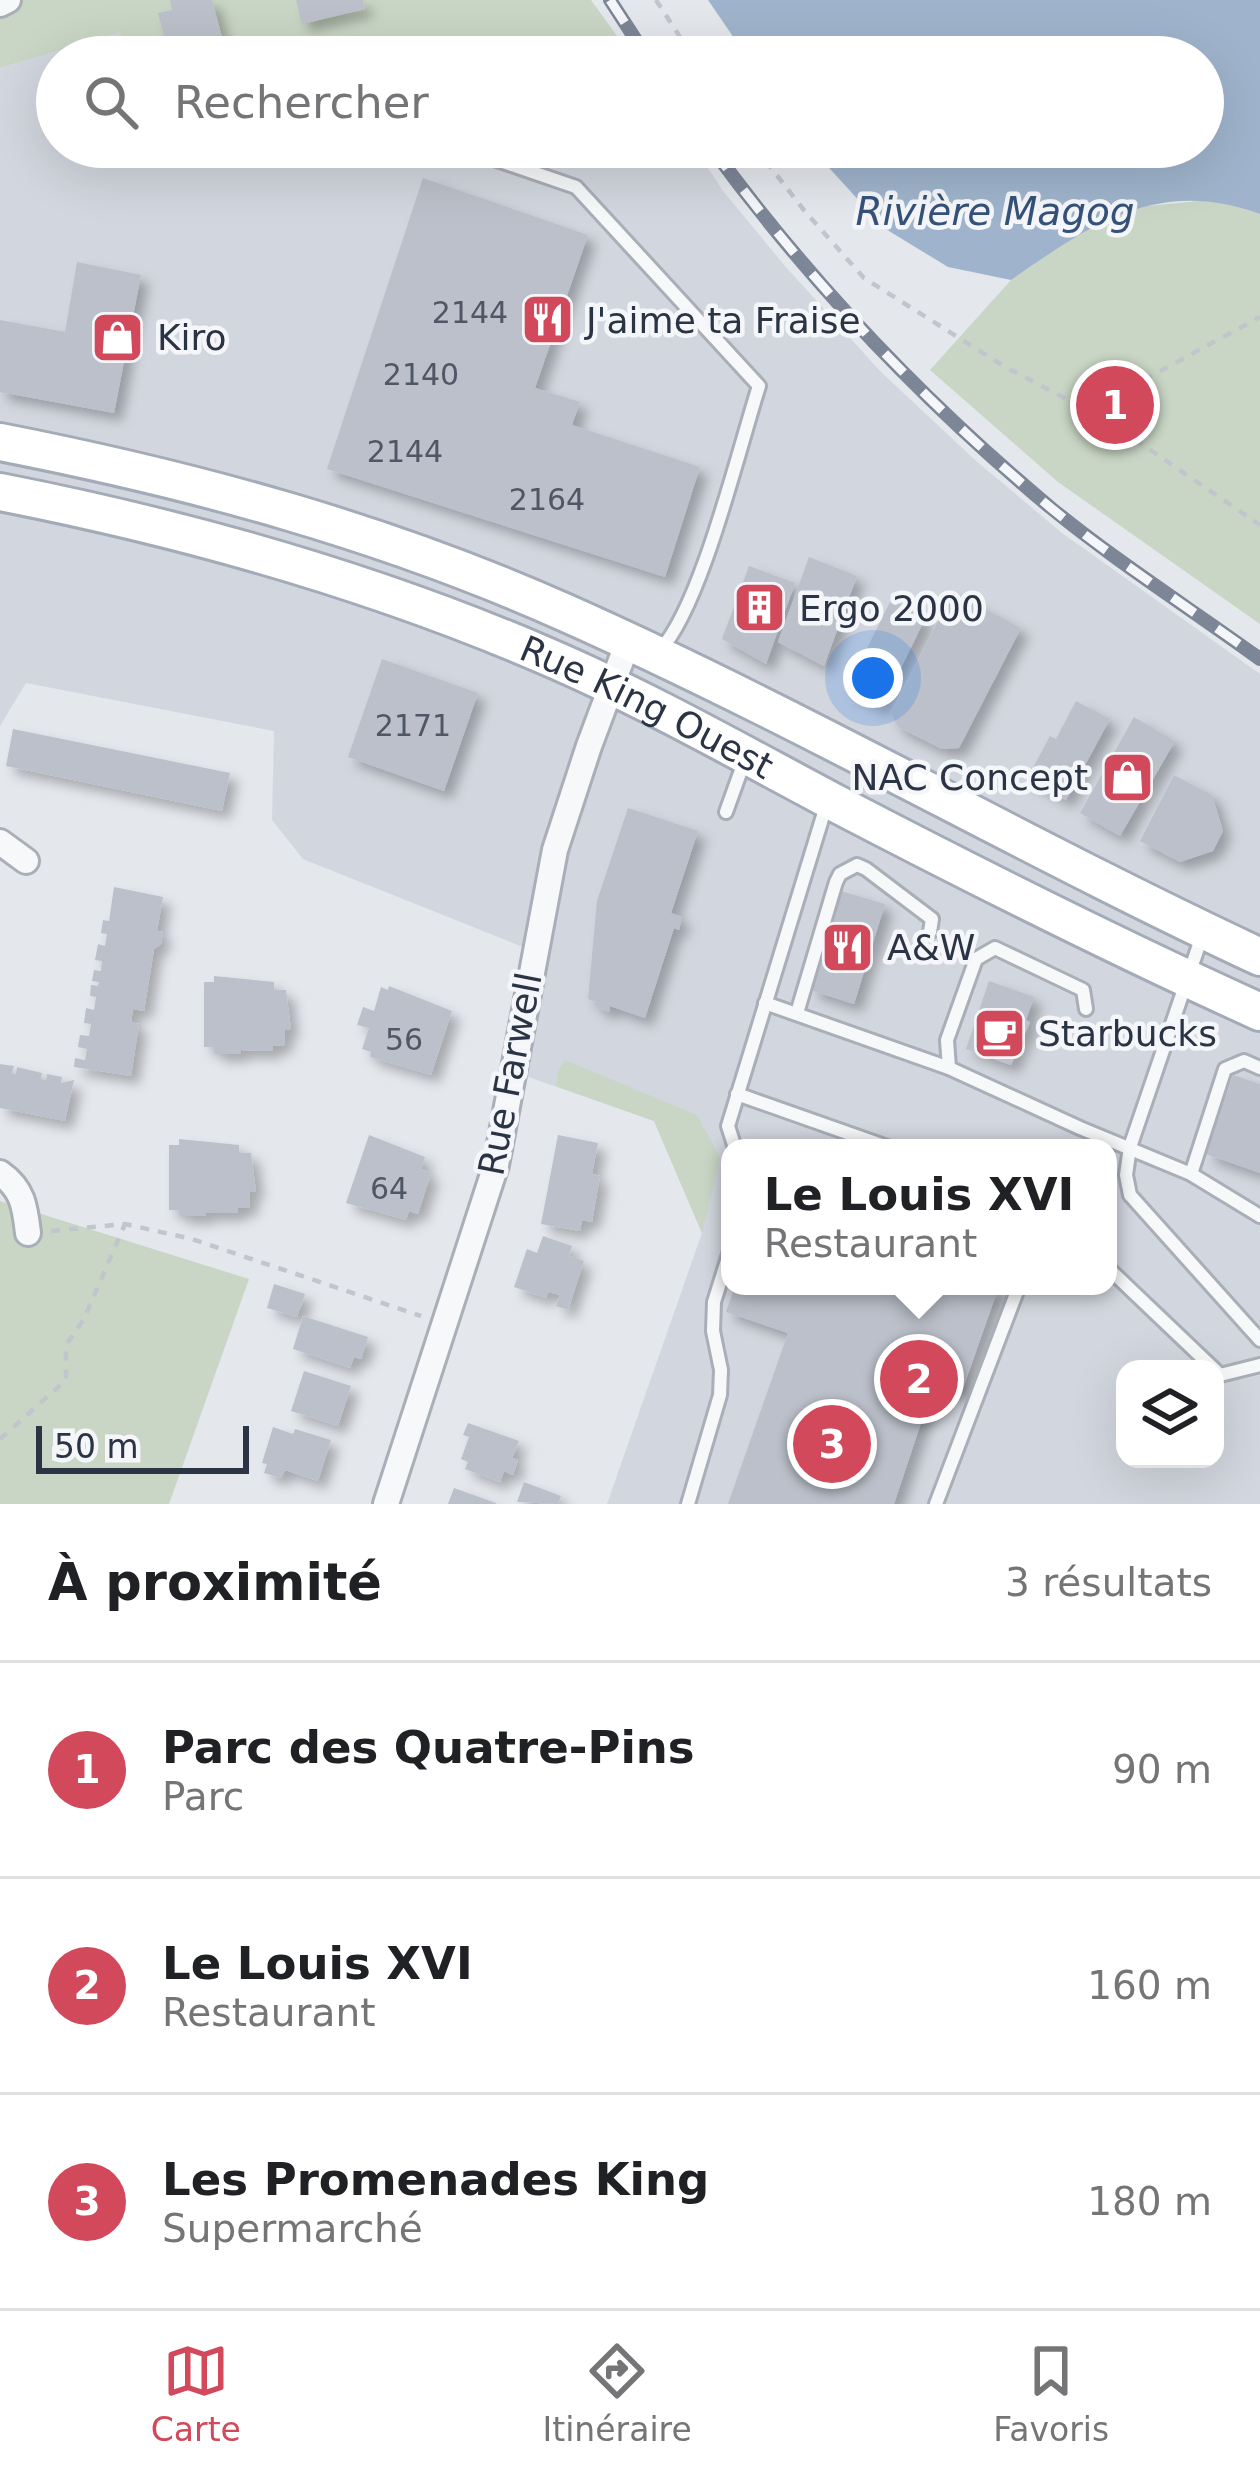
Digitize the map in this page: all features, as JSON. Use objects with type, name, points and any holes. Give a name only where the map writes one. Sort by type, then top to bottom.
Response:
[{"type":"main road","name":"Rue King Ouest","points":[[0,442],[203,487],[343,527],[501,586],[641,649],[1260,957]]},
{"type":"main road","name":"Rue King Ouest","points":[[0,492],[211,539],[341,577],[440,613],[611,686],[1064,921],[1260,1012]]},
{"type":"street","name":"Rue Farwell","points":[[386,1504],[496,1165],[551,864],[611,686],[641,649]]},
{"type":"street","points":[[0,842],[26,861]]},
{"type":"street","points":[[0,1173],[24,1200],[28,1233]]},
{"type":"lane","points":[[520,168],[576,187],[759,386],[705,560],[670,638],[641,649]]},
{"type":"lane","points":[[726,812],[746,755]]},
{"type":"lane","points":[[732,1139],[728,1126],[737,1094],[829,800]]},
{"type":"lane","points":[[797,1013],[836,882],[848,868],[866,868],[932,919],[930,932]]},
{"type":"lane","points":[[1203,931],[1130,1147],[1126,1175],[1130,1195],[1260,1340]]},
{"type":"lane","points":[[949,1068],[947,1040],[976,959],[995,948],[1083,990],[1086,1010]]},
{"type":"lane","points":[[765,1003],[949,1068],[1112,1139]]},
{"type":"lane","points":[[1191,1174],[1225,1070],[1244,1061],[1260,1068]]},
{"type":"lane","points":[[737,1094],[864,1139]]},
{"type":"lane","points":[[1117,1141],[1191,1174],[1260,1216]]},
{"type":"lane","points":[[1117,1276],[1205,1360]]},
{"type":"lane","points":[[688,1504],[720,1395],[721,1370],[712,1331],[721,1280]]},
{"type":"lane","points":[[936,1504],[1016,1295]]},
{"type":"lane","points":[[1224,1374],[1260,1365]]},
{"type":"path","points":[[656,0],[679,36]]},
{"type":"path","points":[[771,168],[864,278],[1002,365],[1108,421],[1260,525]]},
{"type":"path","points":[[1108,421],[1129,388],[1260,317]]},
{"type":"path","points":[[28,1233],[125,1224],[192,1239],[446,1324]]},
{"type":"path","points":[[0,1438],[66,1380],[66,1346],[84,1318],[125,1224]]},
{"type":"shaded area","points":[[36,57],[36,168],[708,168],[785,266],[880,371],[975,460],[1062,533],[1260,674],[1260,1504],[607,1504],[702,1233],[654,1121],[514,1072],[533,951],[303,859],[272,820],[274,731],[26,683],[0,726],[0,68]]},
{"type":"green space","points":[[0,0],[591,0],[617,36],[122,36],[120,32],[36,36],[36,57],[0,68]]},
{"type":"green space","points":[[1220,199],[1260,214],[1260,624],[1058,482],[930,370],[1011,280],[1065,243],[1127,208]]},
{"type":"green space","points":[[565,1060],[697,1115],[720,1158],[702,1233],[654,1121],[556,1086]]},
{"type":"green space","points":[[0,1201],[249,1279],[169,1504],[0,1504]]},
{"type":"water","name":"Rivière Magog","points":[[708,0],[1260,0],[1260,214],[1223,204],[1158,204],[1098,225],[1011,280],[948,267],[884,228],[829,168],[1224,168],[1224,36],[733,36]]},
{"type":"building","points":[[170,0],[212,0],[222,36],[164,36],[158,13],[172,10]]},
{"type":"building","points":[[296,0],[363,0],[365,9],[302,24]]},
{"type":"building","points":[[423,178],[588,235],[535,388],[580,402],[572,425],[700,467],[665,577],[327,469]]},
{"type":"building","points":[[77,262],[141,275],[114,413],[0,392],[0,320],[65,332]]},
{"type":"building","points":[[809,557],[857,576],[824,666],[778,642]]},
{"type":"building","name":"Ergo 2000","points":[[749,566],[795,583],[766,664],[722,639]]},
{"type":"building","points":[[953,592],[1021,628],[959,748],[942,749],[898,727],[891,713]]},
{"type":"building","points":[[891,600],[926,617],[881,708],[846,691]]},
{"type":"building","points":[[382,659],[478,693],[444,791],[348,757]]},
{"type":"building","points":[[1076,701],[1110,719],[1066,800],[1027,779]]},
{"type":"building","name":"NAC Concept","points":[[1134,717],[1175,741],[1120,836],[1080,813]]},
{"type":"building","points":[[13,729],[230,773],[222,811],[6,766]]},
{"type":"building","points":[[1174,775],[1212,795],[1223,831],[1213,851],[1180,862],[1140,841]]},
{"type":"building","points":[[628,808],[698,831],[671,913],[682,917],[679,930],[674,928],[645,1018],[610,1006],[609,1012],[597,1008],[599,1003],[588,999],[597,901]]},
{"type":"building","points":[[114,887],[163,897],[157,931],[163,932],[161,944],[154,949],[144,1011],[133,1009],[131,1022],[139,1024],[131,1076],[74,1067],[75,1058],[85,1060],[87,1049],[78,1047],[80,1035],[89,1036],[86,1008],[94,1010],[91,985],[98,986],[99,982],[92,981],[102,961],[95,960],[98,944],[105,946],[107,934],[101,933],[103,920],[109,921]]},
{"type":"building","name":"A&W","points":[[841,891],[885,904],[854,1004],[810,990]]},
{"type":"building","points":[[214,976],[274,982],[274,990],[286,990],[291,1030],[285,1030],[285,1045],[273,1046],[273,1051],[241,1050],[241,1054],[215,1054],[215,1047],[204,1047],[204,982],[214,982]]},
{"type":"building","name":"Starbucks","points":[[989,981],[1034,997],[1026,1020],[1030,1022],[1011,1065],[966,1049]]},
{"type":"building","points":[[389,986],[452,1011],[431,1075],[370,1057],[371,1052],[362,1049],[369,1028],[357,1025],[363,1007],[374,1011],[381,987],[388,990]]},
{"type":"building","points":[[0,1064],[14,1066],[12,1073],[16,1074],[17,1067],[42,1073],[41,1079],[46,1080],[47,1074],[62,1077],[61,1083],[74,1080],[65,1121],[0,1108]]},
{"type":"building","points":[[1233,1075],[1260,1084],[1260,1173],[1206,1154]]},
{"type":"building","points":[[369,1135],[425,1157],[421,1169],[431,1173],[418,1214],[409,1211],[406,1220],[346,1203]]},
{"type":"building","points":[[558,1135],[598,1143],[592,1174],[600,1176],[592,1222],[582,1220],[580,1231],[541,1224]]},
{"type":"building","points":[[179,1139],[239,1145],[239,1153],[251,1153],[256,1192],[250,1192],[250,1208],[206,1216],[180,1216],[180,1210],[169,1210],[169,1145],[179,1145]]},
{"type":"building","points":[[543,1236],[572,1246],[569,1256],[584,1261],[568,1310],[556,1306],[560,1295],[548,1292],[546,1298],[514,1287],[527,1249],[537,1253]]},
{"type":"building","points":[[274,1284],[305,1294],[297,1317],[267,1308]]},
{"type":"building","points":[[732,1295],[996,1295],[961,1394],[934,1384],[894,1504],[728,1504],[788,1333],[726,1312]]},
{"type":"building","points":[[303,1316],[368,1337],[361,1359],[354,1357],[350,1368],[293,1349]]},
{"type":"building","points":[[304,1371],[351,1386],[338,1426],[291,1411]]},
{"type":"building","points":[[468,1423],[519,1441],[512,1458],[518,1460],[513,1475],[504,1471],[500,1482],[465,1469],[468,1462],[461,1459],[469,1437],[463,1435]]},
{"type":"building","points":[[273,1427],[331,1440],[318,1481],[285,1470],[281,1478],[264,1473],[267,1464],[262,1463]]},
{"type":"building","points":[[524,1482],[561,1496],[558,1504],[517,1502]]},
{"type":"building","points":[[454,1488],[496,1503],[496,1504],[448,1504]]},
{"type":"railway","points":[[610,0],[633,36]]},
{"type":"railway","points":[[727,168],[828,292],[958,426],[1076,528],[1260,659]]},
{"type":"place","name":"J'aime ta Fraise","points":[[547,320]]},
{"type":"place","name":"Kiro","points":[[118,337]]},
{"type":"place","name":"Parc des Quatre-Pins","points":[[1115,405]]},
{"type":"place","name":"Ergo 2000","points":[[760,608]]},
{"type":"place","name":"NAC Concept","points":[[1127,777]]},
{"type":"place","name":"A&W","points":[[848,947]]},
{"type":"place","name":"Starbucks","points":[[999,1033]]},
{"type":"place","name":"Le Louis XVI","points":[[919,1379]]},
{"type":"place","name":"Les Promenades King","points":[[832,1444]]}]
